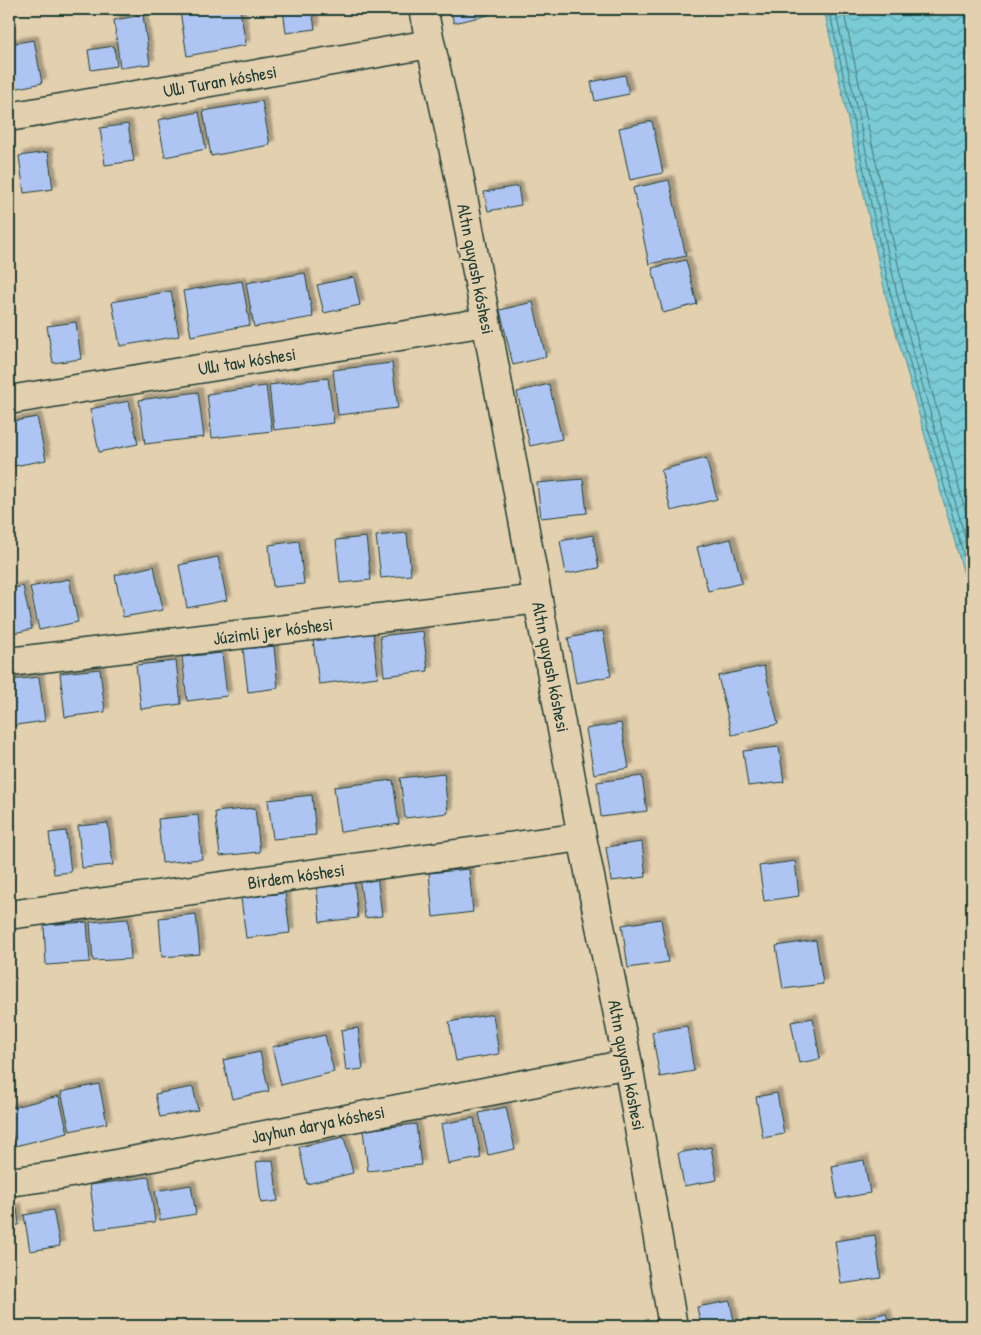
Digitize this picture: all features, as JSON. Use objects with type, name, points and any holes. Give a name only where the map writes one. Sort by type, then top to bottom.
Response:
[{"type":"street","name":"Altın quyash kóshesi","points":[[423,9],[459,175],[582,837],[628,1064],[673,1326]]},
{"type":"street","name":"Ullı Turan kóshesi","points":[[9,117],[430,44]]},
{"type":"street","name":"Ullı taw kóshesi","points":[[9,400],[486,322]]},
{"type":"street","name":"Júzimli jer kóshesi","points":[[9,662],[538,600]]},
{"type":"street","name":"Birdem kóshesi","points":[[9,915],[582,837]]},
{"type":"street","name":"Jayhun darya kóshesi","points":[[9,1182],[60,1175],[628,1064]]},
{"type":"water","points":[[824,9],[972,9],[972,603],[886,297]]},
{"type":"building","points":[[194,9],[240,9],[246,45],[187,56],[180,11]]},
{"type":"building","points":[[283,9],[312,9],[315,29],[286,33]]},
{"type":"building","points":[[450,9],[486,9],[488,15],[454,23]]},
{"type":"building","points":[[143,15],[150,64],[120,68],[114,20]]},
{"type":"building","points":[[34,40],[42,83],[9,90],[9,44]]},
{"type":"building","points":[[114,46],[117,66],[91,70],[88,50]]},
{"type":"building","points":[[625,75],[629,94],[595,101],[591,82]]},
{"type":"building","points":[[262,101],[270,145],[211,156],[203,111]]},
{"type":"building","points":[[199,112],[206,149],[165,157],[158,120]]},
{"type":"building","points":[[652,121],[663,173],[630,180],[619,128]]},
{"type":"building","points":[[128,124],[134,161],[105,165],[100,128]]},
{"type":"building","points":[[48,152],[53,189],[24,193],[19,156]]},
{"type":"building","points":[[669,180],[686,256],[649,264],[633,188]]},
{"type":"building","points":[[518,186],[521,205],[488,211],[484,192]]},
{"type":"building","points":[[686,260],[697,304],[663,313],[652,268]]},
{"type":"building","points":[[305,273],[313,317],[254,327],[246,283]]},
{"type":"building","points":[[354,277],[360,305],[324,313],[317,285]]},
{"type":"building","points":[[242,281],[250,325],[191,336],[183,291]]},
{"type":"building","points":[[171,291],[179,336],[120,346],[112,302]]},
{"type":"building","points":[[533,302],[546,357],[513,365],[500,310]]},
{"type":"building","points":[[76,322],[81,359],[53,363],[47,326]]},
{"type":"building","points":[[392,363],[398,408],[338,415],[333,370]]},
{"type":"building","points":[[328,378],[334,423],[274,430],[269,385]]},
{"type":"building","points":[[549,384],[562,439],[530,446],[517,392]]},
{"type":"building","points":[[266,386],[272,431],[212,438],[207,394]]},
{"type":"building","points":[[198,392],[204,437],[145,444],[139,400]]},
{"type":"building","points":[[129,401],[138,444],[99,452],[90,409]]},
{"type":"building","points":[[37,417],[46,460],[9,467],[9,422]]},
{"type":"building","points":[[706,458],[717,499],[671,511],[661,470]]},
{"type":"building","points":[[583,479],[587,513],[541,518],[537,483]]},
{"type":"building","points":[[407,533],[411,575],[381,578],[376,536]]},
{"type":"building","points":[[593,535],[599,568],[566,574],[560,541]]},
{"type":"building","points":[[366,537],[371,580],[340,583],[336,540]]},
{"type":"building","points":[[731,539],[742,583],[708,591],[697,547]]},
{"type":"building","points":[[299,541],[304,584],[273,587],[269,545]]},
{"type":"building","points":[[218,557],[227,600],[187,608],[179,565]]},
{"type":"building","points":[[154,566],[163,610],[123,617],[115,575]]},
{"type":"building","points":[[69,579],[78,622],[39,630],[30,587]]},
{"type":"building","points":[[23,586],[32,629],[9,634],[9,589]]},
{"type":"building","points":[[423,631],[428,671],[384,676],[380,636]]},
{"type":"building","points":[[603,631],[611,676],[576,683],[568,638]]},
{"type":"building","points":[[373,632],[378,677],[319,684],[313,640]]},
{"type":"building","points":[[274,646],[278,688],[248,692],[243,649]]},
{"type":"building","points":[[222,653],[227,696],[187,701],[182,657]]},
{"type":"building","points":[[176,661],[181,704],[141,709],[136,665]]},
{"type":"building","points":[[764,666],[778,724],[732,735],[718,676]]},
{"type":"building","points":[[100,669],[105,712],[65,717],[60,673]]},
{"type":"building","points":[[39,677],[45,721],[9,726],[9,680]]},
{"type":"building","points":[[621,723],[629,768],[594,774],[586,729]]},
{"type":"building","points":[[779,747],[784,782],[748,786],[743,751]]},
{"type":"building","points":[[444,773],[448,813],[405,818],[400,778]]},
{"type":"building","points":[[642,776],[647,811],[601,817],[597,782]]},
{"type":"building","points":[[393,780],[399,824],[340,832],[334,787]]},
{"type":"building","points":[[312,795],[316,835],[273,839],[268,800]]},
{"type":"building","points":[[255,808],[260,852],[220,856],[215,812]]},
{"type":"building","points":[[198,815],[202,859],[162,863],[158,819]]},
{"type":"building","points":[[108,823],[113,865],[82,868],[78,826]]},
{"type":"building","points":[[66,831],[71,872],[54,874],[49,833]]},
{"type":"building","points":[[642,842],[646,877],[611,881],[606,847]]},
{"type":"building","points":[[795,861],[799,896],[764,901],[759,866]]},
{"type":"building","points":[[469,869],[473,912],[433,917],[429,873]]},
{"type":"building","points":[[377,875],[382,916],[365,918],[359,877]]},
{"type":"building","points":[[354,878],[358,918],[320,922],[316,882]]},
{"type":"building","points":[[285,893],[290,933],[246,938],[241,898]]},
{"type":"building","points":[[196,914],[200,954],[162,957],[159,918]]},
{"type":"building","points":[[128,919],[131,959],[93,961],[90,922]]},
{"type":"building","points":[[661,919],[668,962],[628,968],[622,925]]},
{"type":"building","points":[[87,922],[90,962],[46,965],[44,925]]},
{"type":"building","points":[[816,940],[823,984],[783,989],[776,946]]},
{"type":"building","points":[[493,1014],[499,1054],[456,1061],[449,1022]]},
{"type":"building","points":[[813,1018],[820,1059],[799,1063],[791,1022]]},
{"type":"building","points":[[687,1026],[694,1071],[660,1077],[652,1032]]},
{"type":"building","points":[[358,1028],[363,1069],[346,1071],[341,1030]]},
{"type":"building","points":[[325,1035],[334,1072],[281,1085],[272,1047]]},
{"type":"building","points":[[260,1052],[269,1091],[232,1099],[223,1060]]},
{"type":"building","points":[[99,1084],[107,1123],[70,1131],[61,1092]]},
{"type":"building","points":[[193,1087],[198,1110],[160,1117],[155,1094]]},
{"type":"building","points":[[777,1093],[784,1134],[763,1138],[756,1097]]},
{"type":"building","points":[[59,1096],[68,1133],[15,1146],[9,1119],[9,1108]]},
{"type":"building","points":[[506,1107],[515,1149],[488,1155],[479,1113]]},
{"type":"building","points":[[474,1118],[481,1158],[448,1164],[441,1124]]},
{"type":"building","points":[[416,1124],[421,1165],[368,1171],[363,1130]]},
{"type":"building","points":[[344,1137],[353,1173],[307,1184],[299,1147]]},
{"type":"building","points":[[711,1147],[717,1180],[684,1186],[678,1153]]},
{"type":"building","points":[[273,1160],[278,1201],[261,1203],[256,1162]]},
{"type":"building","points":[[864,1160],[870,1193],[837,1199],[832,1166]]},
{"type":"building","points":[[149,1177],[155,1222],[96,1229],[90,1185]]},
{"type":"building","points":[[191,1185],[196,1214],[160,1220],[155,1191]]},
{"type":"building","points":[[17,1208],[19,1225],[9,1226],[9,1209]]},
{"type":"building","points":[[53,1210],[60,1246],[30,1251],[24,1215]]},
{"type":"building","points":[[875,1235],[881,1278],[841,1284],[835,1241]]},
{"type":"building","points":[[730,1301],[735,1326],[701,1326],[697,1307]]},
{"type":"building","points":[[886,1313],[889,1326],[853,1326],[852,1321]]}]
